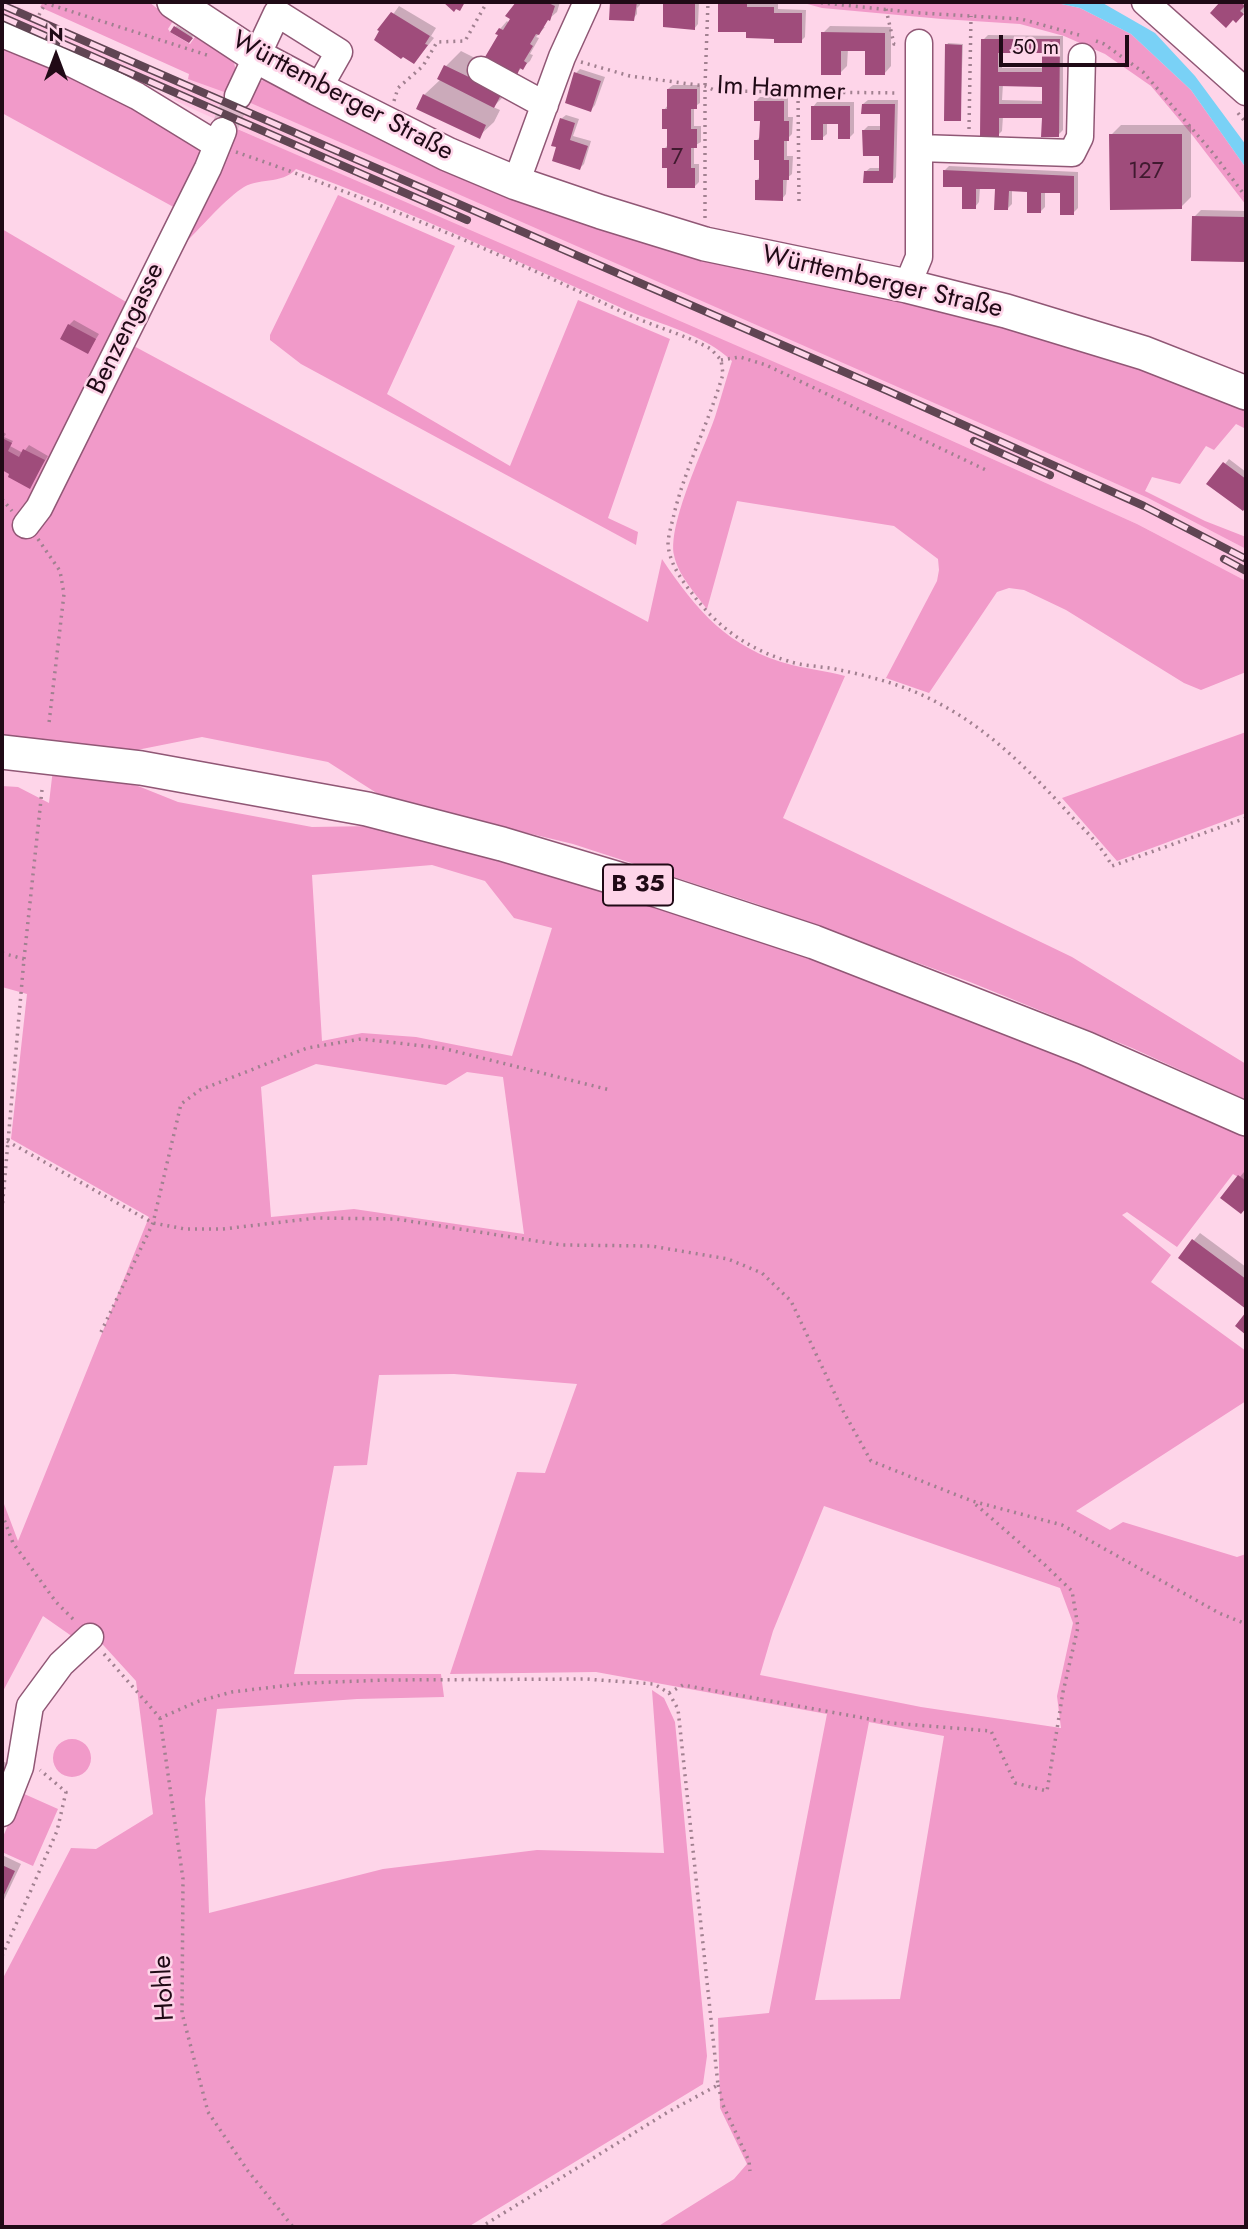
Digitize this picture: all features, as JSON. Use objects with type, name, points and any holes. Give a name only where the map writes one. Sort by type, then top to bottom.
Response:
[{"type":"main road","name":"Württemberger Straße","points":[[174,2],[256,56],[318,89],[447,154],[516,183],[705,244],[907,286],[1006,311],[1134,350],[1246,393]]},
{"type":"main road","name":"B 35","points":[[2,752],[141,768],[368,808],[502,844],[814,942],[1085,1048],[1246,1119]]},
{"type":"street","points":[[516,183],[562,57],[587,2]]},
{"type":"street","points":[[1145,2],[1246,92]]},
{"type":"street","points":[[238,96],[277,13],[340,52],[318,89]]},
{"type":"street","points":[[2,34],[63,59],[220,138]]},
{"type":"street","points":[[907,286],[919,257],[919,43]]},
{"type":"street","points":[[919,148],[1072,153],[1080,137],[1084,44]]},
{"type":"street","points":[[481,69],[545,105]]},
{"type":"street","name":"Benzengasse","points":[[26,525],[39,508],[208,168],[220,138]]},
{"type":"street","points":[[2,1813],[20,1767],[30,1706],[61,1664],[90,1637]]},
{"type":"path","points":[[384,122],[398,88],[423,66],[437,42],[465,41],[487,2]]},
{"type":"path","points":[[705,244],[708,2]]},
{"type":"path","points":[[814,2],[1021,19],[1084,44],[1104,44],[1143,72],[1213,153],[1246,197]]},
{"type":"path","points":[[39,15],[46,3],[205,56],[216,55],[226,37]]},
{"type":"path","points":[[886,9],[894,44],[919,43]]},
{"type":"path","points":[[969,149],[971,16]]},
{"type":"path","name":"Im Hammer","points":[[562,57],[630,76],[705,86],[716,91],[918,93]]},
{"type":"path","points":[[798,93],[799,204]]},
{"type":"path","points":[[220,138],[542,273],[621,311],[711,349],[721,360],[723,374],[680,493],[668,542],[671,559],[683,581],[710,616],[727,631],[746,643],[790,662],[835,669],[883,681],[948,708],[988,737],[1039,782],[1104,851],[1112,866],[1246,818]]},
{"type":"path","points":[[721,360],[740,357],[766,365],[988,471]]},
{"type":"path","points":[[2,499],[48,551],[60,571],[64,594],[49,723]]},
{"type":"path","points":[[2,1210],[42,790]]},
{"type":"path","points":[[2,953],[24,959]]},
{"type":"path","points":[[101,1332],[153,1223],[181,1104],[200,1090],[307,1048],[361,1039],[442,1048],[610,1090]]},
{"type":"path","points":[[7,1141],[153,1223],[185,1229],[223,1229],[316,1218],[396,1219],[562,1245],[651,1246],[728,1259],[762,1273],[791,1301],[842,1409],[871,1461],[972,1501],[1062,1525],[1219,1613],[1246,1624]]},
{"type":"path","points":[[669,1693],[683,1685],[891,1723],[991,1731],[1015,1783],[1047,1791],[1063,1692],[1078,1627],[1072,1591],[972,1501]]},
{"type":"path","points":[[2,1514],[13,1543],[56,1602],[160,1718],[199,1701],[233,1692],[307,1683],[586,1679],[654,1684],[669,1693],[678,1709],[718,2085],[723,2105],[749,2161],[750,2171]]},
{"type":"path","name":"Hohle","points":[[160,1718],[183,1878],[182,2013],[208,2112],[248,2171],[293,2227]]},
{"type":"path","points":[[2,1956],[57,1831],[66,1791],[22,1755]]},
{"type":"path","points":[[481,2227],[668,2112],[718,2085]]},
{"type":"shaded area","points":[[2,2],[8,2],[186,82],[188,79],[207,84],[850,364],[1148,498],[1246,549],[1246,581],[1137,524],[839,390],[477,235],[195,110],[174,100],[175,96],[2,20]]},
{"type":"shaded area","points":[[43,2],[149,2],[173,21],[168,29],[170,32],[190,44],[195,37],[232,60],[235,72],[227,93],[188,79],[189,74],[40,7]]},
{"type":"shaded area","points":[[800,2],[1052,2],[1080,8],[1131,34],[1191,90],[1246,168],[1246,205],[1151,86],[1105,54],[1064,36],[1020,24],[822,8]]},
{"type":"shaded area","points":[[2,38],[211,145],[179,210],[2,113]]},
{"type":"shaded area","points":[[267,78],[347,120],[1135,367],[1246,410],[1246,429],[1236,424],[1214,450],[1206,446],[1180,484],[1152,477],[1145,491],[1205,521],[1246,537],[1246,549],[1148,498],[246,101],[261,81]]},
{"type":"shaded area","points":[[235,128],[839,390],[1137,524],[1246,581],[1246,672],[1201,690],[1184,683],[1066,610],[1024,590],[1009,588],[997,592],[929,693],[886,678],[937,581],[938,559],[894,526],[737,501],[707,609],[679,570],[674,555],[674,541],[681,506],[715,417],[732,361],[709,344],[682,331],[626,310],[421,219],[296,169],[284,177],[254,183],[241,189],[182,246]]},
{"type":"shaded area","points":[[338,195],[455,246],[387,394],[510,466],[578,300],[670,339],[608,518],[638,532],[636,545],[301,364],[270,340],[270,335]]},
{"type":"shaded area","points":[[2,229],[133,306],[117,337],[648,622],[662,559],[701,611],[732,638],[770,658],[845,676],[783,818],[1072,957],[1246,1064],[1246,1100],[1132,1048],[970,982],[754,903],[573,844],[386,799],[328,762],[202,737],[132,751],[2,736]]},
{"type":"shaded area","points":[[1246,732],[1246,813],[1117,861],[1062,798]]},
{"type":"shaded area","points":[[53,769],[138,786],[178,802],[312,827],[374,826],[435,840],[761,937],[984,1022],[1246,1132],[1246,1182],[1233,1174],[1177,1247],[1127,1212],[1122,1215],[1171,1255],[1151,1282],[1246,1351],[1246,1401],[1076,1511],[1110,1530],[1123,1522],[1237,1557],[1246,1554],[1246,2227],[657,2227],[734,2179],[747,2164],[720,2108],[718,2018],[769,2013],[827,1714],[596,1672],[450,1674],[517,1472],[545,1473],[577,1384],[454,1374],[379,1375],[367,1465],[334,1466],[294,1674],[441,1674],[444,1697],[357,1699],[217,1709],[205,1799],[209,1913],[383,1869],[537,1850],[664,1853],[652,1690],[664,1698],[675,1722],[707,2056],[703,2084],[468,2227],[2,2227],[2,1980],[71,1848],[96,1849],[153,1814],[136,1681],[84,1624],[73,1637],[43,1616],[2,1693],[2,1490],[4,1504],[18,1541],[149,1217],[11,1139],[27,994],[2,987],[2,786],[18,787],[49,803]],"holes":[[[432,865],[485,881],[514,918],[552,928],[512,1056],[416,1037],[362,1033],[322,1041],[312,875]],[[316,1064],[446,1085],[467,1072],[503,1077],[524,1234],[354,1209],[271,1217],[261,1087]],[[824,1506],[1060,1588],[1073,1623],[1057,1696],[1061,1728],[921,1707],[760,1675],[773,1631]],[[869,1722],[944,1736],[900,1999],[815,2000]]]},
{"type":"shaded area","points":[[72,1739],[85,1745],[91,1758],[85,1771],[72,1777],[59,1771],[53,1758],[59,1745]]},
{"type":"shaded area","points":[[22,1793],[58,1809],[33,1866],[2,1852],[2,1839]]},
{"type":"water","points":[[1052,2],[1101,2],[1155,33],[1195,76],[1246,145],[1246,168],[1191,90],[1131,34],[1080,8]]},
{"type":"building","points":[[443,2],[465,2],[460,11],[456,9],[454,12]]},
{"type":"building","points":[[516,2],[546,2],[555,6],[550,21],[548,20],[530,44],[533,46],[524,61],[527,63],[523,70],[520,68],[517,75],[485,57],[498,35],[495,34],[499,28],[503,30],[510,19],[505,16]]},
{"type":"building","points":[[610,2],[637,2],[634,21],[609,20]]},
{"type":"building","points":[[663,2],[695,2],[695,30],[663,27]]},
{"type":"building","points":[[1220,2],[1240,2],[1245,6],[1240,11],[1244,14],[1236,23],[1233,20],[1226,28],[1210,13]]},
{"type":"building","points":[[718,3],[747,3],[747,7],[774,7],[774,13],[802,13],[802,43],[774,43],[774,39],[746,38],[746,32],[718,32]]},
{"type":"building","points":[[391,12],[430,36],[425,44],[428,45],[414,64],[403,57],[401,59],[374,40],[379,31],[377,30]]},
{"type":"building","points":[[174,26],[193,38],[189,43],[170,32]]},
{"type":"building","points":[[821,32],[885,33],[885,75],[865,75],[865,51],[841,51],[841,75],[821,75]]},
{"type":"building","points":[[981,39],[1060,39],[1059,137],[1041,137],[1042,118],[999,118],[999,137],[980,137]],"holes":[[[998,53],[1042,53],[1042,72],[998,72]],[[999,86],[1042,87],[1042,104],[999,104]]]},
{"type":"building","points":[[945,44],[962,45],[961,121],[944,121]]},
{"type":"building","points":[[444,65],[502,93],[494,108],[437,79]]},
{"type":"building","points":[[574,72],[601,81],[591,112],[565,103]]},
{"type":"building","points":[[667,89],[697,89],[697,109],[691,109],[691,129],[697,129],[697,148],[691,148],[695,188],[667,188],[667,168],[662,168],[662,148],[667,148],[667,129],[662,129],[662,109],[667,109]]},
{"type":"building","points":[[423,94],[486,125],[480,139],[416,109]]},
{"type":"building","points":[[754,101],[784,101],[784,121],[789,121],[789,141],[784,141],[784,160],[789,160],[789,180],[783,180],[783,201],[755,200],[759,160],[754,160],[754,140],[759,140],[760,121],[754,121]]},
{"type":"building","points":[[862,104],[895,104],[893,183],[863,183],[864,171],[879,171],[879,156],[863,156],[862,130],[880,130],[880,114],[861,114]]},
{"type":"building","points":[[811,106],[850,106],[850,139],[838,139],[838,124],[823,124],[823,140],[811,140]]},
{"type":"building","points":[[560,118],[575,123],[570,140],[588,146],[580,170],[552,161],[556,147],[551,146]]},
{"type":"building","points":[[1109,134],[1182,134],[1182,209],[1110,210]]},
{"type":"building","points":[[943,170],[1074,176],[1074,215],[1060,215],[1060,193],[1041,193],[1041,213],[1027,213],[1027,192],[1009,191],[1008,210],[994,210],[995,189],[976,189],[976,209],[962,209],[962,187],[943,187]]},
{"type":"building","points":[[1192,216],[1246,217],[1246,262],[1191,261]]},
{"type":"building","points":[[68,324],[96,339],[88,354],[60,339]]},
{"type":"building","points":[[2,438],[12,443],[8,451],[19,457],[23,449],[45,460],[30,489],[8,477],[9,474],[2,470]]},
{"type":"building","points":[[1223,462],[1246,479],[1246,507],[1243,511],[1206,484]]},
{"type":"building","points":[[1238,1175],[1246,1181],[1246,1208],[1241,1214],[1220,1198]]},
{"type":"building","points":[[1192,1239],[1246,1279],[1246,1309],[1178,1258]]},
{"type":"building","points":[[1246,1312],[1246,1335],[1235,1326]]},
{"type":"building","points":[[2,1865],[15,1871],[2,1899]]},
{"type":"tunnel","points":[[223,131],[238,96]]},
{"type":"railway","points":[[2,5],[888,391],[1144,506],[1246,559]]},
{"type":"railway","points":[[2,17],[467,220]]},
{"type":"railway","points":[[974,441],[1050,475]]},
{"type":"railway","points":[[1224,559],[1246,571]]}]
